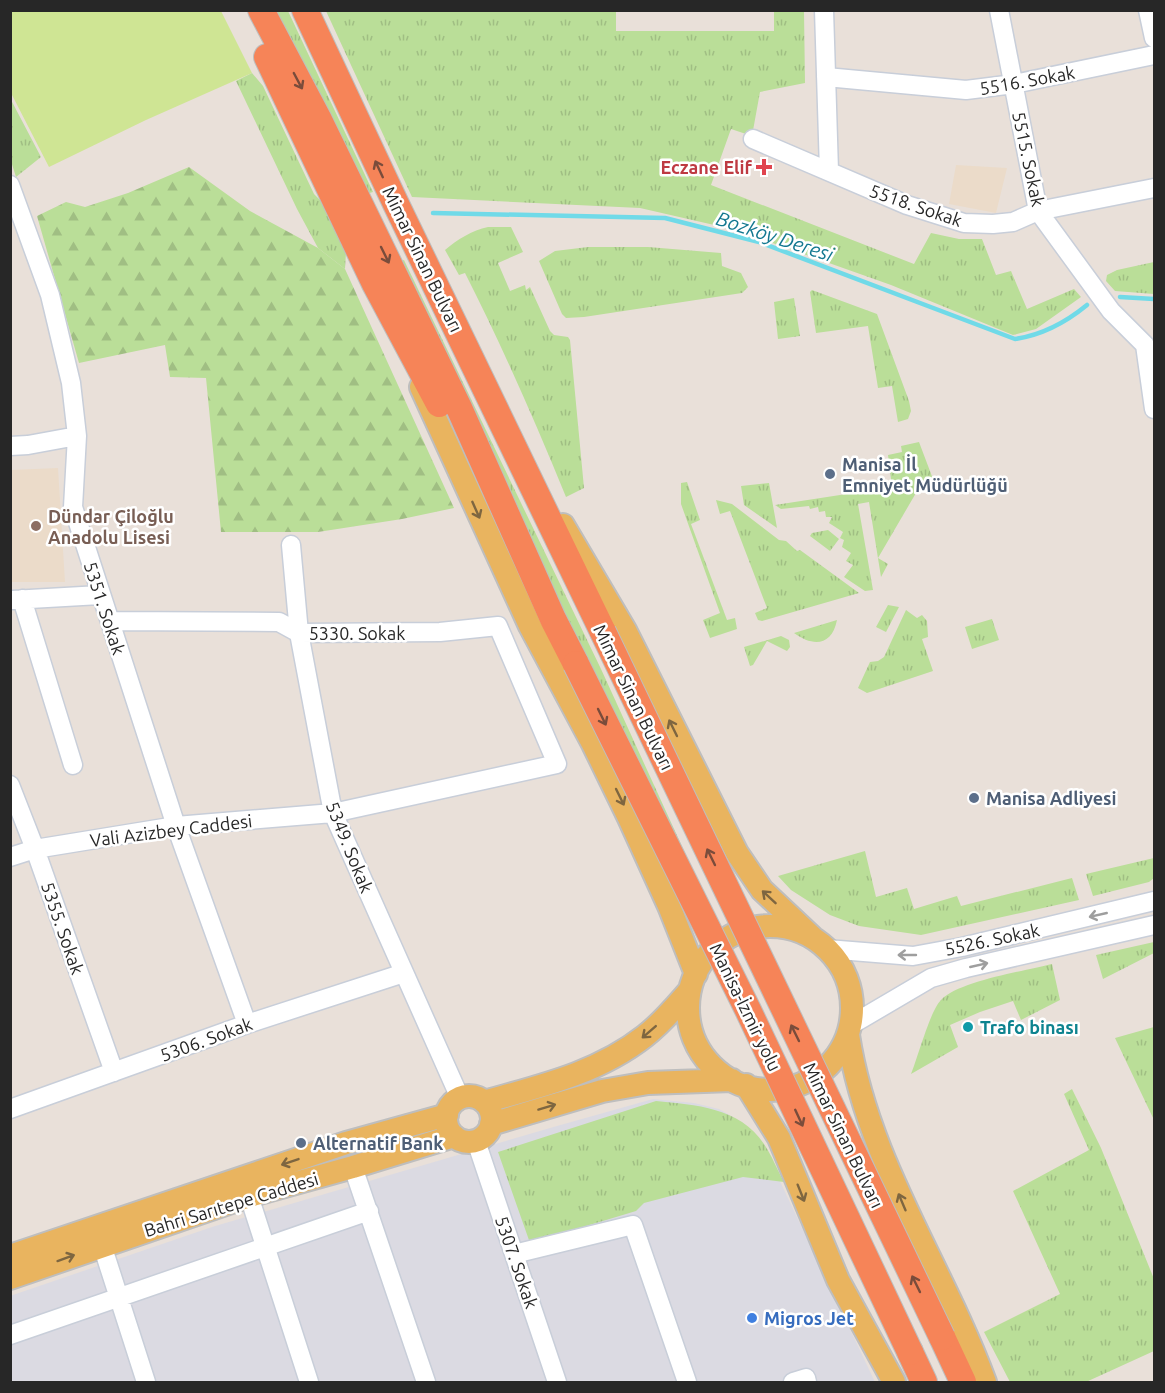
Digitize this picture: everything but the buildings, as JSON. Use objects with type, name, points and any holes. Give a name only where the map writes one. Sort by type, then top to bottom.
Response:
[{"type":"highway","points":[[245,10],[375,284],[553,618]]},
{"type":"highway","name":"Mimar Sinan Bulvarı","points":[[261,10],[318,118],[455,400],[576,664]]},
{"type":"highway","name":"Mimar Sinan Bulvarı","points":[[305,10],[942,1337],[979,1379]]},
{"type":"highway","name":"Manisa-İzmir yolu","points":[[576,664],[748,1010],[924,1383]]},
{"type":"main road","points":[[375,284],[530,626],[630,818],[669,906],[693,982]]},
{"type":"main road","points":[[487,392],[625,630],[737,853],[762,890],[820,943],[845,974],[851,995],[849,1030],[864,1110],[979,1379]]},
{"type":"main road","points":[[820,943],[788,927],[762,926],[737,932],[716,946],[699,966],[693,982],[689,1017],[696,1042],[705,1057],[717,1070],[739,1083],[779,1138],[838,1280],[894,1383]]},
{"type":"main road","name":"Bahri Sarıtepe Caddesi","points":[[10,1278],[249,1196],[352,1167],[459,1123],[472,1097],[484,1102],[590,1070],[620,1054],[646,1036],[693,982]]},
{"type":"main road","points":[[491,1124],[614,1089],[648,1083],[739,1083],[776,1090],[798,1085],[818,1074],[834,1059],[849,1030]]},
{"type":"main road","points":[[459,1123],[483,1137],[491,1124],[491,1116],[484,1102]]},
{"type":"main road","name":"Bahri Sarıtepe Caddesi","points":[[10,1256],[346,1143],[459,1123]]},
{"type":"street","points":[[824,10],[828,171]]},
{"type":"street","name":"5515. Sokak","points":[[999,10],[1038,211],[1111,311],[1150,344]]},
{"type":"street","points":[[1148,10],[1155,38]]},
{"type":"street","name":"5516. Sokak","points":[[826,77],[966,90],[1014,84],[1155,55]]},
{"type":"street","name":"5518. Sokak","points":[[753,139],[907,205],[964,223],[1013,222],[1038,211],[1155,188]]},
{"type":"street","name":"5351. Sokak","points":[[10,185],[50,295],[71,383],[77,436],[73,507],[176,826],[247,1024]]},
{"type":"street","points":[[1150,344],[1155,410]]},
{"type":"street","points":[[10,446],[77,436]]},
{"type":"street","name":"5349. Sokak","points":[[291,545],[299,633],[333,813],[404,973],[459,1123]]},
{"type":"street","points":[[73,765],[16,599],[100,595]]},
{"type":"street","name":"5330. Sokak","points":[[110,621],[279,622],[299,633],[440,632],[498,626]]},
{"type":"street","name":"Vali Azizbey Caddesi","points":[[10,857],[35,849],[176,826],[333,813],[557,764],[498,626]]},
{"type":"street","name":"5355. Sokak","points":[[10,785],[114,1072]]},
{"type":"street","name":"5526. Sokak","points":[[820,943],[913,956],[974,944],[1155,901]]},
{"type":"street","name":"5526. Sokak","points":[[849,1030],[931,978],[1155,925]]},
{"type":"street","name":"5306. Sokak","points":[[10,1109],[247,1024],[404,973]]},
{"type":"street","name":"5307. Sokak","points":[[459,1123],[514,1254],[557,1383]]},
{"type":"street","points":[[352,1167],[369,1211],[426,1383]]},
{"type":"street","points":[[249,1196],[309,1383]]},
{"type":"street","points":[[10,1335],[369,1211]]},
{"type":"street","points":[[514,1254],[633,1225],[687,1383]]},
{"type":"street","points":[[102,1245],[146,1383]]},
{"type":"street","points":[[793,1383],[806,1378],[807,1383]]},
{"type":"shaded area","points":[[956,165],[1007,168],[996,213],[949,204]]},
{"type":"shaded area","name":"Dündar Çiloğlu Anadolu Lisesi","points":[[58,468],[65,582],[11,582],[11,470]]},
{"type":"shaded area","points":[[653,1099],[694,1103],[719,1109],[743,1123],[778,1177],[875,1382],[11,1382],[10,1296],[212,1227]]},
{"type":"green space","points":[[11,10],[221,11],[252,73],[146,120],[49,167],[11,93]]},
{"type":"green space","points":[[277,11],[288,11],[373,192],[366,194],[359,183]]},
{"type":"green space","points":[[326,11],[616,11],[616,31],[774,31],[774,11],[804,11],[805,83],[760,92],[752,136],[731,129],[711,185],[914,264],[931,233],[959,239],[982,239],[996,275],[1011,271],[1027,309],[1074,289],[1081,297],[1036,329],[1013,335],[891,285],[736,230],[640,208],[412,197]]},
{"type":"green space","points":[[252,73],[263,86],[314,194],[320,200],[346,252],[345,269],[318,248],[236,81]]},
{"type":"green space","points":[[10,98],[41,157],[16,177],[11,161]]},
{"type":"green space","points":[[189,167],[250,211],[318,248],[345,269],[454,508],[318,532],[221,532],[206,378],[170,377],[165,345],[79,363],[37,216],[66,202],[85,207],[128,193]]},
{"type":"green space","points":[[488,227],[511,227],[523,252],[498,263],[510,291],[525,285],[526,290],[530,287],[550,331],[554,335],[568,337],[570,340],[584,488],[566,497],[479,300],[465,273],[459,275],[445,250],[476,230]]},
{"type":"green space","points":[[588,247],[648,247],[721,253],[722,266],[741,273],[748,287],[742,293],[566,318],[562,314],[539,261],[555,251]]},
{"type":"green space","points":[[404,260],[601,669],[706,899],[699,902],[397,262]]},
{"type":"green space","points":[[1154,262],[1154,294],[1115,291],[1106,281],[1107,275],[1117,270]]},
{"type":"green space","points":[[812,290],[877,314],[909,401],[911,411],[908,419],[898,422],[892,386],[878,388],[868,326],[816,333],[810,292]]},
{"type":"green space","points":[[794,298],[800,336],[778,339],[774,302]]},
{"type":"green space","points":[[919,442],[936,487],[923,481],[878,558],[888,564],[881,577],[869,502],[858,504],[873,590],[865,591],[844,577],[853,565],[846,561],[851,553],[842,547],[844,540],[840,538],[843,532],[829,523],[832,517],[826,517],[825,511],[819,512],[818,507],[781,509],[775,505],[892,487],[888,455],[902,452],[901,446]]},
{"type":"green space","points":[[687,482],[700,520],[691,524],[727,620],[735,618],[737,629],[710,638],[703,620],[720,613],[681,504],[681,483]]},
{"type":"green space","points":[[769,483],[777,528],[744,505],[741,486]]},
{"type":"green space","points":[[716,500],[732,504],[779,540],[786,541],[797,551],[800,550],[859,593],[762,621],[758,620],[755,613],[767,608],[730,511],[720,514]]},
{"type":"green space","points":[[828,530],[839,539],[830,551],[810,536],[812,533]]},
{"type":"green space","points":[[888,605],[899,607],[886,632],[876,627]]},
{"type":"green space","points":[[906,610],[917,618],[922,615],[927,621],[928,637],[922,639],[933,671],[867,693],[858,688],[870,662],[884,657]]},
{"type":"green space","points":[[992,619],[999,640],[972,649],[965,627]]},
{"type":"green space","points":[[837,620],[831,635],[821,642],[808,641],[794,633]]},
{"type":"green space","points":[[781,636],[789,640],[790,647],[787,651],[767,641],[753,665],[750,666],[744,647]]},
{"type":"green space","points":[[865,851],[876,897],[907,888],[914,909],[957,896],[961,906],[1072,878],[1079,900],[921,935],[859,926],[830,915],[791,890],[778,876]]},
{"type":"green space","points":[[1154,858],[1154,878],[1149,882],[1093,896],[1086,874]]},
{"type":"green space","points":[[1154,942],[1154,953],[1103,979],[1096,955]]},
{"type":"green space","points":[[1052,964],[1060,1000],[1021,1020],[1013,1001],[950,1025],[958,1047],[911,1074],[929,1024],[941,1000],[962,987],[977,982]]},
{"type":"green space","points":[[1154,1027],[1154,1120],[1115,1038]]},
{"type":"green space","points":[[1072,1089],[1101,1148],[1154,1279],[1154,1351],[1086,1382],[1010,1382],[984,1332],[1060,1294],[1013,1191],[1089,1150],[1064,1094]]},
{"type":"green space","points":[[656,1101],[716,1110],[742,1122],[764,1144],[784,1182],[743,1177],[644,1203],[636,1211],[530,1243],[498,1152]]},
{"type":"waterway","name":"Bozköy Deresi","points":[[433,213],[665,218],[759,242],[1015,339],[1035,335],[1053,327],[1087,305]]},
{"type":"waterway","name":"Bozköy Deresi","points":[[1120,297],[1154,299]]},
{"type":"place","name":"Eczane Elif","points":[[764,167]]},
{"type":"place","name":"Manisa İl Emniyet Müdürlüğü","points":[[830,474]]},
{"type":"place","name":"Dündar Çiloğlu Anadolu Lisesi","points":[[36,526]]},
{"type":"place","name":"Manisa Adliyesi","points":[[974,798]]},
{"type":"place","name":"Trafo binası","points":[[968,1027]]},
{"type":"place","name":"Alternatif Bank","points":[[301,1143]]},
{"type":"place","name":"Migros Jet","points":[[752,1318]]}]
